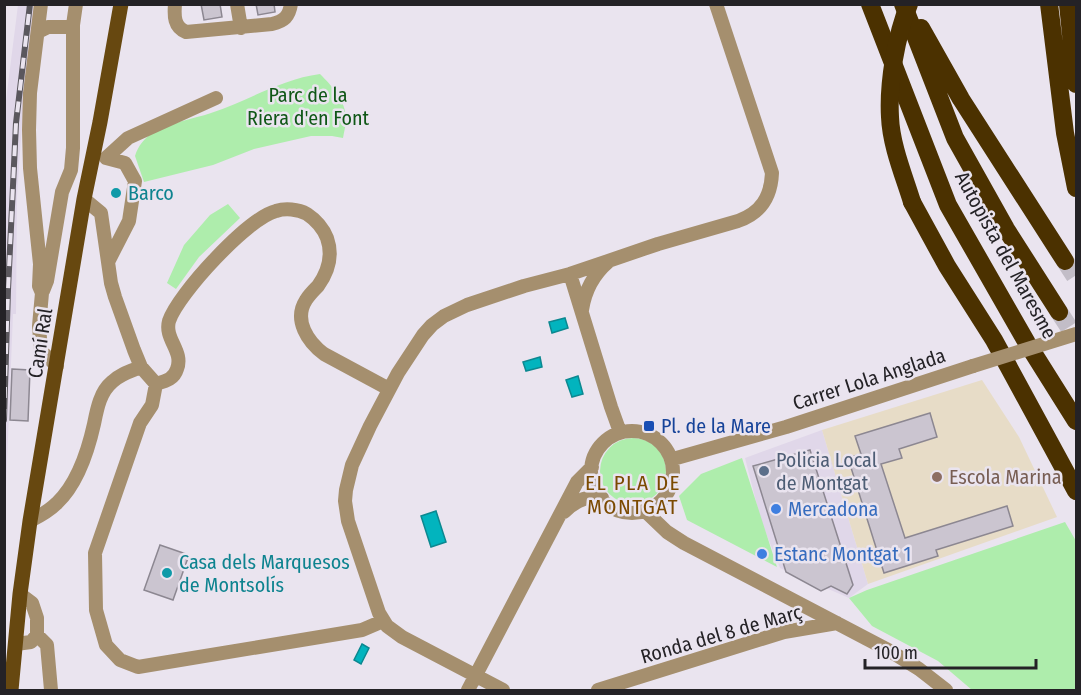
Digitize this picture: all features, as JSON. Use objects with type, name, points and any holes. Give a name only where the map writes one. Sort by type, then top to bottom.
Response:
[{"type":"highway","name":"Autopista del Maresme","points":[[870,4],[948,205],[1027,343],[1077,421]]},
{"type":"highway","name":"Autopista del Maresme","points":[[903,4],[955,138],[1006,229],[1059,312]]},
{"type":"highway","points":[[908,4],[901,22],[892,73],[890,118],[897,155],[912,202],[947,267],[994,340],[1077,491]]},
{"type":"highway","points":[[908,4],[960,99],[1065,261]]},
{"type":"highway","points":[[1049,4],[1065,133],[1077,188]]},
{"type":"highway","points":[[1068,4],[1077,84]]},
{"type":"main road","name":"Camí Ral","points":[[11,690],[30,521],[84,199],[121,4]]},
{"type":"street","points":[[41,4],[30,93],[30,168],[40,264],[39,286],[42,293]]},
{"type":"street","points":[[57,366],[41,351],[39,326],[42,293],[47,280],[62,192],[75,159],[73,148],[73,27],[76,4]]},
{"type":"street","points":[[175,4],[177,25],[186,32],[241,28],[280,22],[290,12],[291,4]]},
{"type":"street","points":[[237,4],[241,28]]},
{"type":"street","points":[[503,690],[402,637],[392,631],[384,621],[379,613],[348,522],[345,501],[352,465],[389,389],[415,345],[432,325],[444,316],[467,305],[524,286],[570,274],[658,244],[750,217],[756,212],[766,198],[772,173],[716,4]]},
{"type":"street","points":[[38,32],[48,27],[73,27]]},
{"type":"street","points":[[108,262],[129,221],[135,181],[124,163],[106,158],[128,138],[216,98]]},
{"type":"street","points":[[84,199],[101,213],[114,219],[129,221]]},
{"type":"street","points":[[156,384],[172,378],[178,369],[179,358],[169,336],[168,328],[172,315],[190,287],[221,252],[249,227],[266,214],[285,210],[308,215],[320,226],[329,243],[327,270],[318,286],[305,300],[302,309],[302,325],[305,334],[324,354],[389,389]]},
{"type":"street","points":[[101,213],[115,297],[141,366],[156,384]]},
{"type":"street","points":[[582,312],[585,294],[592,279],[611,260]]},
{"type":"street","points":[[570,274],[620,432]]},
{"type":"street","points":[[39,326],[63,333]]},
{"type":"street","name":"Carrer Lola Anglada","points":[[673,459],[786,427],[1077,334]]},
{"type":"street","points":[[30,521],[45,513],[59,501],[80,468],[102,394],[111,382],[141,366]]},
{"type":"street","points":[[156,384],[152,405],[141,423],[95,554],[96,610],[106,645],[120,660],[138,667],[362,630],[384,621]]},
{"type":"street","points":[[559,518],[577,501],[594,496],[629,513],[645,511],[658,503],[673,481],[673,459],[667,448],[644,433],[633,430],[620,432],[606,440],[601,445],[592,467],[592,479],[602,498]]},
{"type":"street","points":[[468,690],[577,482],[592,467]]},
{"type":"street","points":[[645,511],[667,532],[684,543],[897,656],[919,669],[945,690]]},
{"type":"street","points":[[16,644],[31,642],[37,635],[37,618],[32,603],[21,594]]},
{"type":"street","name":"Ronda del 8 de Març","points":[[598,690],[784,632],[837,623]]},
{"type":"street","points":[[37,635],[47,645],[51,690]]},
{"type":"shaded area","points":[[18,5],[36,5],[22,124],[17,196],[16,314],[13,314],[4,537],[4,116]]},
{"type":"shaded area","name":"Escola Marina","points":[[982,380],[1019,437],[1057,517],[868,584],[822,430]]},
{"type":"shaded area","points":[[822,430],[868,584],[849,598],[780,568],[761,521],[745,458]]},
{"type":"green space","name":"Parc de la Riera d'en Font","points":[[320,74],[334,89],[344,106],[346,119],[343,138],[311,136],[254,149],[213,165],[144,182],[135,156],[142,142],[154,132],[175,123],[225,108],[292,81]]},
{"type":"green space","points":[[228,204],[240,218],[199,257],[176,289],[167,283],[184,245],[210,215]]},
{"type":"green space","points":[[627,438],[639,438],[651,443],[661,453],[666,471],[664,484],[651,499],[639,504],[627,504],[615,499],[605,489],[600,477],[600,465],[605,453],[615,443]]},
{"type":"green space","points":[[742,458],[777,567],[687,520],[679,496],[701,474]]},
{"type":"green space","points":[[1065,522],[1076,541],[1076,690],[972,690],[938,661],[872,626],[849,598],[867,590]]},
{"type":"water","points":[[565,318],[568,328],[552,333],[549,322]]},
{"type":"water","points":[[540,357],[542,367],[526,371],[523,362]]},
{"type":"water","points":[[578,376],[583,394],[572,397],[566,380]]},
{"type":"water","points":[[436,511],[446,542],[431,547],[421,516]]},
{"type":"water","points":[[362,644],[369,648],[361,664],[354,660]]},
{"type":"building","points":[[201,4],[220,4],[222,17],[204,20]]},
{"type":"building","points":[[256,4],[274,4],[275,12],[258,15]]},
{"type":"building","points":[[12,369],[30,370],[28,421],[10,420]]},
{"type":"building","points":[[930,413],[937,437],[899,449],[902,458],[881,464],[905,538],[1007,506],[1013,526],[936,550],[938,556],[884,573],[848,458],[861,454],[855,436]]},
{"type":"building","name":"Mercadona","points":[[810,450],[853,585],[847,594],[831,586],[821,591],[786,572],[753,466]]},
{"type":"building","name":"Casa dels Marquesos de Montsolís","points":[[160,545],[189,555],[173,600],[144,590]]},
{"type":"tunnel","points":[[1065,261],[1076,278]]},
{"type":"tunnel","points":[[1059,312],[1076,338]]},
{"type":"railway","points":[[4,420],[16,123],[30,4]]},
{"type":"place","name":"Barco","points":[[116,193]]},
{"type":"place","name":"Pl. de la Mare","points":[[649,426]]},
{"type":"place","name":"Policia Local de Montgat","points":[[764,471]]},
{"type":"place","name":"Escola Marina","points":[[937,477]]},
{"type":"place","name":"Mercadona","points":[[776,509]]},
{"type":"place","name":"Estanc Montgat 1","points":[[762,554]]},
{"type":"place","name":"Casa dels Marquesos de Montsolís","points":[[167,573]]},
{"type":"district","name":"EL PLA DE MONTGAT","points":[[633,495]]}]
